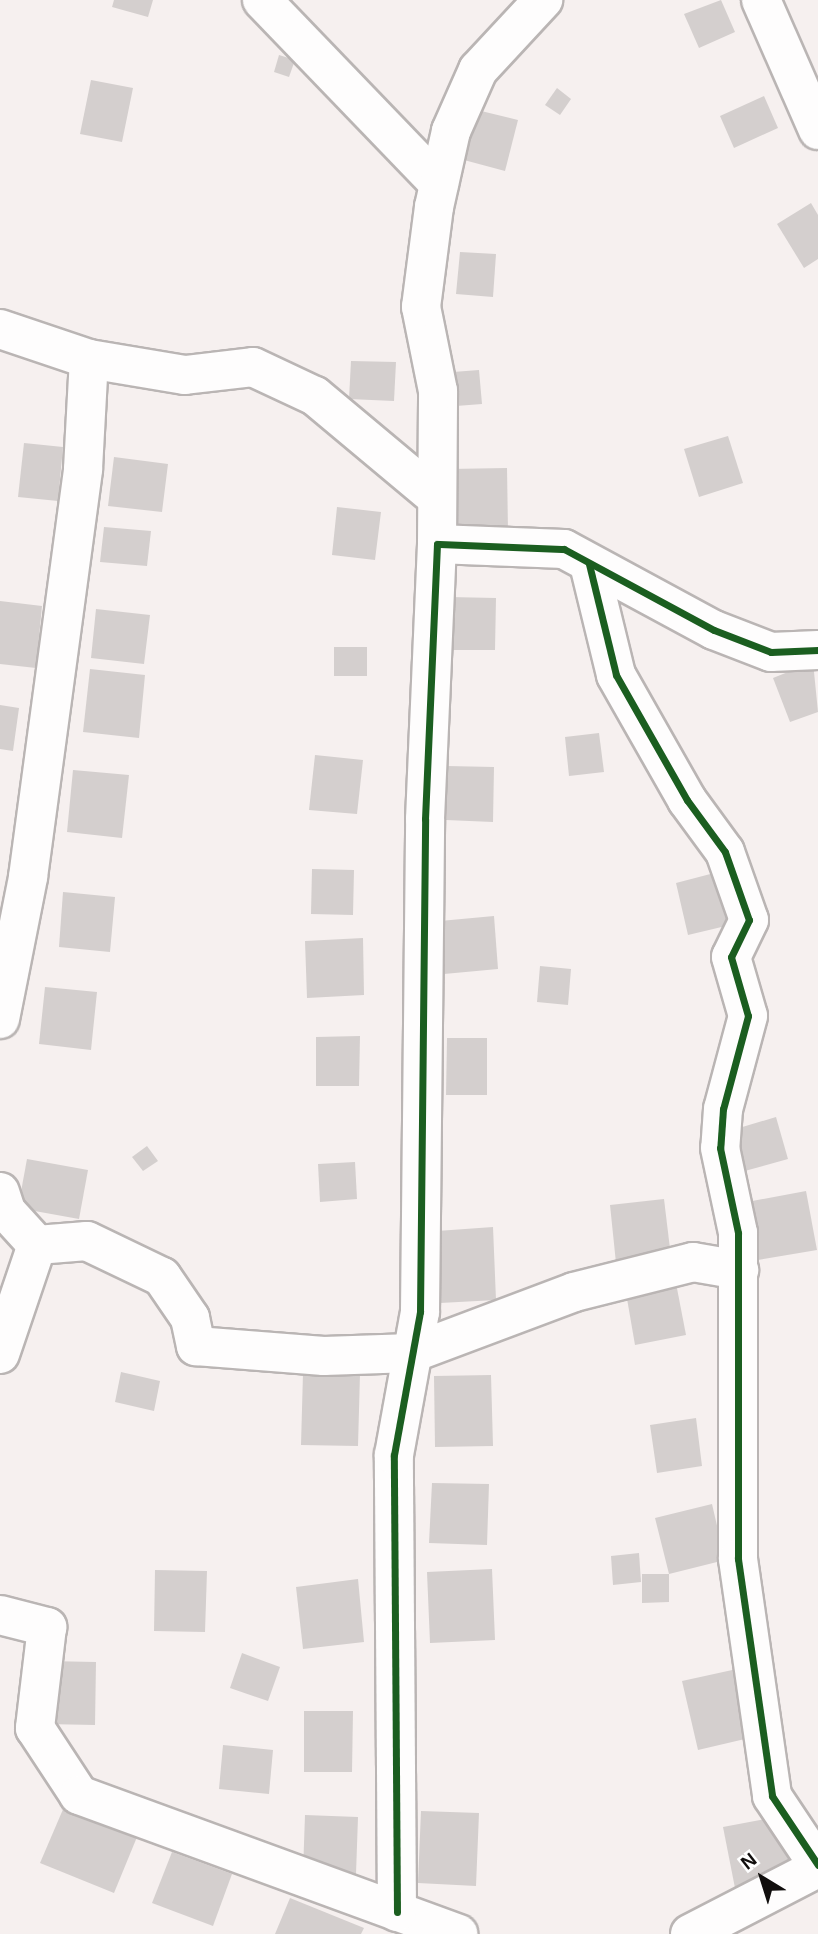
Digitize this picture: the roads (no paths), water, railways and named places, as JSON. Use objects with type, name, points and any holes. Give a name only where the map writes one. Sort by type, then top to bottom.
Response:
[{"type":"street","points":[[262,0],[439,184]]},
{"type":"street","points":[[397,1912],[394,1455],[412,1353],[422,1255],[425,819],[437,544],[438,391],[421,307],[439,184],[451,131],[478,70],[542,0]]},
{"type":"street","points":[[761,0],[818,130]]},
{"type":"street","points":[[0,329],[89,359],[185,375],[253,367],[315,396],[437,498]]},
{"type":"street","points":[[0,1019],[28,877],[83,469],[89,359]]},
{"type":"street","points":[[437,544],[564,549],[714,630],[771,652],[818,650]]},
{"type":"street","points":[[589,564],[616,675],[687,800],[725,852],[749,920],[731,957],[748,1016],[723,1109],[720,1148],[738,1233],[738,1559],[772,1796],[818,1866],[690,1934]]},
{"type":"street","points":[[0,1192],[6,1211],[37,1245]]},
{"type":"street","points":[[37,1245],[87,1241],[162,1277],[190,1318],[196,1346],[324,1356],[412,1353],[574,1292],[693,1262],[739,1270]]},
{"type":"street","points":[[0,1354],[37,1245]]},
{"type":"street","points":[[0,1615],[47,1627],[35,1728],[79,1795],[458,1934]]}]
